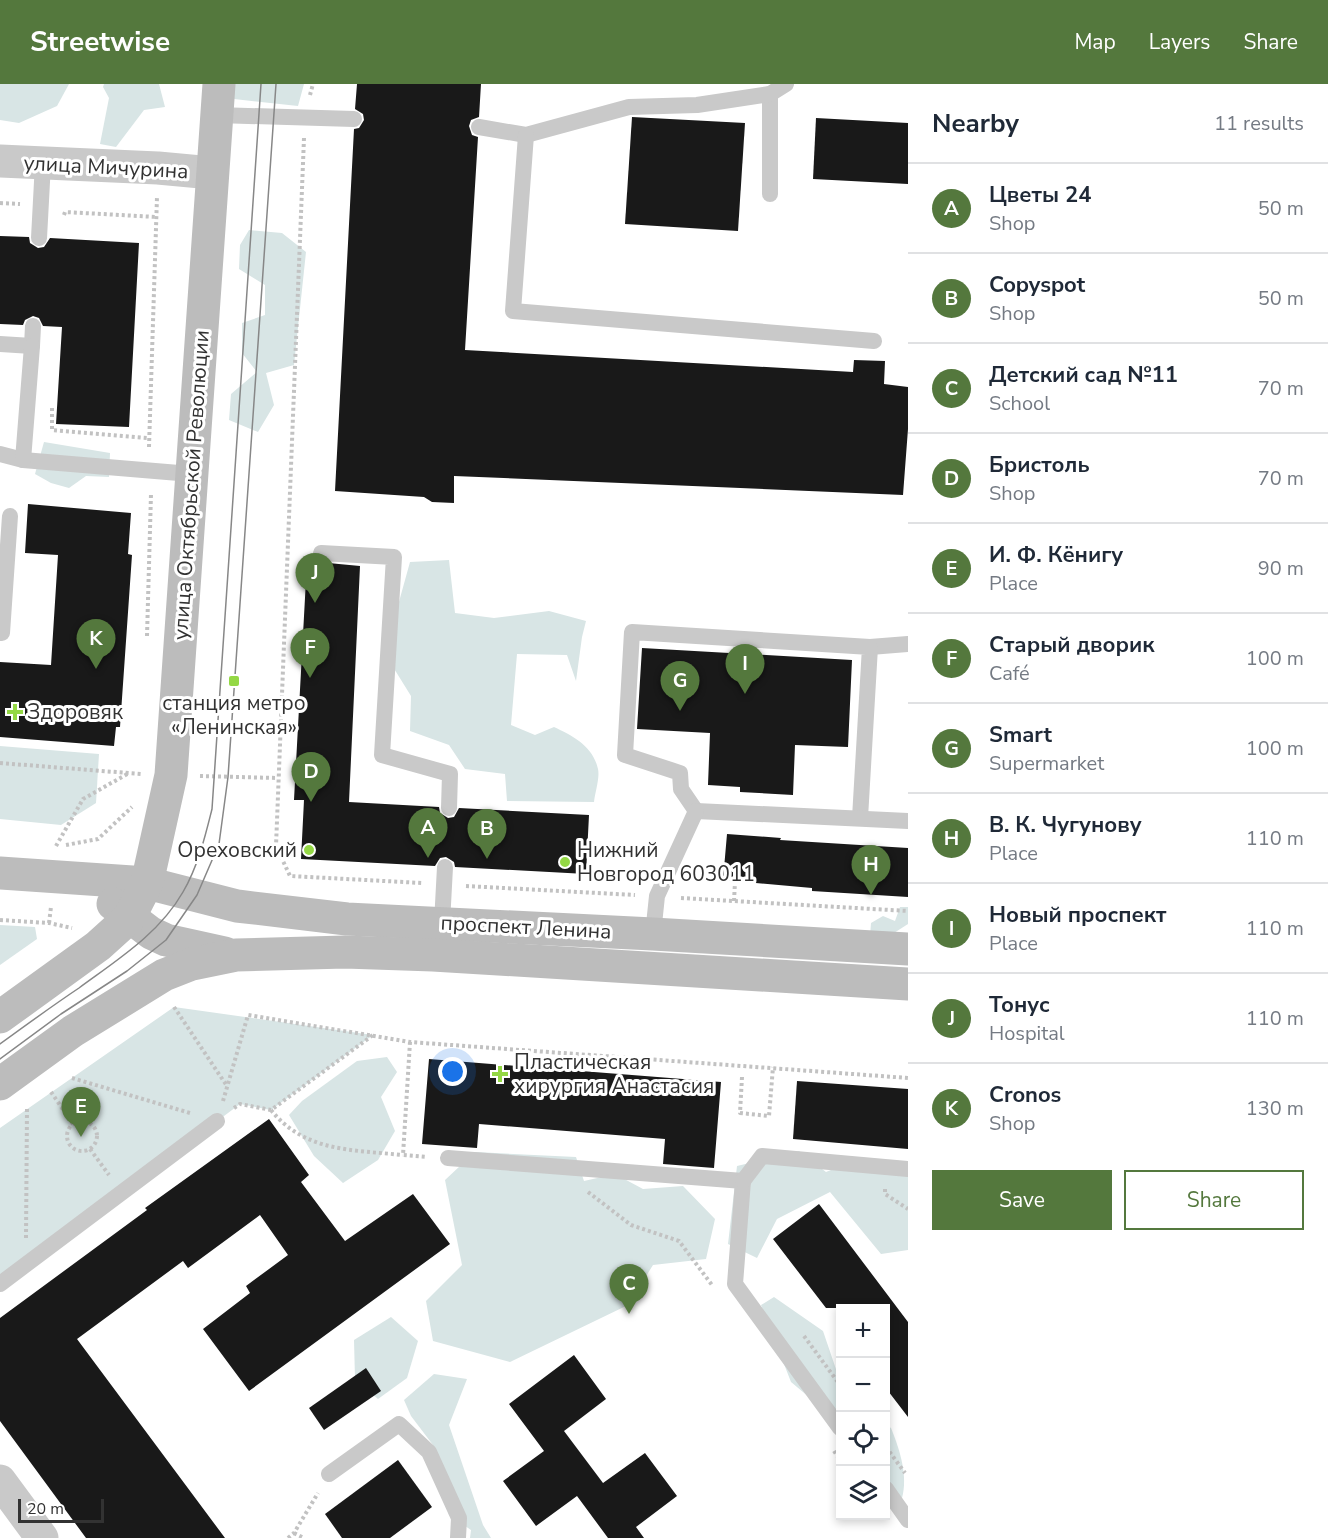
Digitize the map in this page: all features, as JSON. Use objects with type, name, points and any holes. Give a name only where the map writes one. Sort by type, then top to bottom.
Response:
[{"type":"main road","name":"улица Октябрьской Революции","points":[[0,1017],[104,941],[129,918],[147,884],[171,775],[218,99]]},
{"type":"main road","name":"проспект Ленина","points":[[0,873],[147,884],[237,906],[347,920],[653,934],[908,950]]},
{"type":"main road","points":[[84,880],[129,918],[151,933],[166,939],[236,956]]},
{"type":"main road","points":[[147,884],[167,916],[177,927],[236,956]]},
{"type":"main road","name":"проспект Ленина","points":[[236,956],[345,952],[433,955],[908,984]]},
{"type":"main road","points":[[0,1084],[73,1031],[164,975],[192,963],[236,956]]},
{"type":"street","name":"улица Мичурина","points":[[0,161],[158,168],[212,173]]},
{"type":"street","points":[[0,1480],[31,1534]]},
{"type":"lane","points":[[478,127],[526,135],[629,107],[697,105],[770,94],[786,84]]},
{"type":"lane","points":[[770,94],[770,194]]},
{"type":"lane","points":[[218,99],[304,118],[354,119]]},
{"type":"lane","points":[[526,135],[513,311],[874,341]]},
{"type":"lane","points":[[39,238],[43,163]]},
{"type":"lane","points":[[23,460],[33,326]]},
{"type":"lane","points":[[0,344],[32,346]]},
{"type":"lane","points":[[0,454],[23,460],[191,474]]},
{"type":"lane","points":[[0,633],[2,633],[10,516]]},
{"type":"lane","points":[[321,553],[394,557],[382,755],[450,774],[448,808]]},
{"type":"lane","points":[[696,811],[681,789],[680,773],[625,755],[632,632],[870,647],[908,644]]},
{"type":"lane","points":[[860,818],[870,647]]},
{"type":"lane","points":[[696,811],[908,821]]},
{"type":"lane","points":[[653,934],[657,896],[696,811]]},
{"type":"lane","points":[[442,923],[445,867]]},
{"type":"lane","points":[[0,1284],[217,1121]]},
{"type":"lane","points":[[836,1423],[735,1284],[743,1181],[762,1156],[908,1169]]},
{"type":"lane","points":[[448,1158],[743,1181]]},
{"type":"lane","points":[[329,1474],[399,1424],[429,1452],[459,1518],[458,1538]]},
{"type":"lane","points":[[890,1496],[908,1520]]},
{"type":"path","points":[[313,84],[304,118],[277,777],[276,846],[290,876],[908,911]]},
{"type":"path","points":[[147,646],[152,471],[148,438],[158,168]]},
{"type":"path","points":[[62,220],[65,212],[157,217]]},
{"type":"path","points":[[52,407],[52,430],[148,438]]},
{"type":"path","points":[[0,763],[143,774],[140,782]]},
{"type":"path","points":[[56,847],[83,800],[130,773]]},
{"type":"path","points":[[244,777],[277,777]]},
{"type":"path","points":[[45,846],[56,847],[98,839],[131,808],[134,800]]},
{"type":"path","points":[[734,901],[735,882]]},
{"type":"path","points":[[0,920],[49,923],[72,928],[63,934]]},
{"type":"path","points":[[174,1007],[228,1086]]},
{"type":"path","points":[[217,1121],[248,1015],[410,1042],[908,1078]]},
{"type":"path","points":[[270,1110],[373,1035]]},
{"type":"path","points":[[403,1155],[410,1042]]},
{"type":"path","points":[[742,1077],[740,1113],[769,1116],[773,1067]]},
{"type":"path","points":[[72,1078],[217,1121]]},
{"type":"path","points":[[51,1092],[73,1124]]},
{"type":"path","points":[[217,1121],[240,1104],[270,1110],[292,1132],[332,1148],[448,1158]]},
{"type":"path","points":[[25,1266],[27,1109]]},
{"type":"path","points":[[84,1122],[93,1127],[97,1136],[90,1149],[79,1151],[68,1143],[67,1134],[73,1124],[84,1122]]},
{"type":"path","points":[[90,1149],[122,1192]]},
{"type":"path","points":[[555,1166],[632,1225],[680,1241],[714,1289]]},
{"type":"path","points":[[799,1328],[836,1380]]},
{"type":"path","points":[[890,1454],[908,1478]]},
{"type":"path","points":[[288,1538],[294,1533],[329,1474]]},
{"type":"path","points":[[294,1533],[304,1538]]},
{"type":"shaded area","points":[[0,84],[69,84],[57,106],[19,123],[0,120]]},
{"type":"shaded area","points":[[104,84],[159,84],[165,107],[144,110],[116,147],[100,144],[109,98],[103,87]]},
{"type":"shaded area","points":[[234,84],[304,84],[298,106],[234,99]]},
{"type":"shaded area","points":[[249,230],[282,233],[306,252],[294,365],[266,373],[274,405],[258,432],[229,420],[231,394],[257,372],[242,353],[242,323],[265,315],[265,285],[239,269],[240,245]]},
{"type":"shaded area","points":[[44,442],[110,453],[109,477],[86,476],[69,488],[51,483],[35,474]]},
{"type":"shaded area","points":[[449,560],[455,613],[494,618],[549,611],[586,621],[576,681],[567,655],[517,654],[511,725],[535,735],[554,727],[575,738],[587,748],[598,769],[594,802],[507,801],[505,774],[465,769],[449,745],[410,731],[411,696],[393,667],[397,609],[410,562]]},
{"type":"shaded area","points":[[0,746],[99,754],[96,803],[61,825],[0,819]]},
{"type":"shaded area","points":[[900,907],[908,907],[908,924],[883,940],[870,936],[871,923],[883,916],[895,921]]},
{"type":"shaded area","points":[[0,925],[35,927],[37,939],[0,965]]},
{"type":"shaded area","points":[[174,1007],[373,1035],[271,1110],[240,1104],[0,1284],[0,1128]]},
{"type":"shaded area","points":[[387,1057],[397,1072],[381,1097],[395,1131],[378,1160],[343,1183],[314,1156],[289,1115],[302,1101],[357,1061]]},
{"type":"shaded area","points":[[799,1151],[826,1172],[861,1158],[908,1167],[908,1250],[881,1254],[830,1192],[777,1219],[757,1258],[728,1244],[737,1166]]},
{"type":"shaded area","points":[[475,1152],[576,1157],[584,1181],[615,1174],[643,1189],[683,1186],[715,1219],[706,1259],[653,1265],[628,1305],[510,1362],[433,1341],[426,1301],[462,1265],[445,1180]]},
{"type":"shaded area","points":[[774,1297],[823,1331],[836,1369],[836,1423],[834,1418],[791,1382],[761,1305]]},
{"type":"shaded area","points":[[391,1317],[418,1341],[407,1378],[378,1399],[355,1379],[354,1340]]},
{"type":"shaded area","points":[[434,1374],[467,1379],[449,1425],[483,1525],[491,1538],[470,1538],[471,1530],[449,1515],[433,1445],[411,1416],[404,1400]]},
{"type":"shaded area","points":[[890,1427],[902,1463],[904,1490],[902,1498],[890,1491]]},
{"type":"building","points":[[357,84],[481,84],[479,117],[471,120],[469,126],[472,135],[478,137],[465,350],[853,372],[854,360],[885,361],[884,384],[908,387],[908,429],[903,495],[454,476],[454,503],[432,502],[424,497],[335,491],[354,129],[359,128],[364,120],[363,114],[355,109]]},
{"type":"building","points":[[632,117],[745,123],[738,231],[625,224]]},
{"type":"building","points":[[816,118],[908,123],[908,184],[813,179]]},
{"type":"building","points":[[0,236],[29,237],[30,243],[38,248],[44,247],[50,238],[139,243],[129,427],[56,424],[62,327],[43,326],[39,318],[33,316],[25,320],[23,325],[0,324]]},
{"type":"building","points":[[28,504],[131,513],[128,554],[132,555],[120,727],[116,727],[114,746],[0,737],[0,662],[51,665],[58,555],[25,553]]},
{"type":"building","points":[[307,561],[360,566],[349,802],[439,807],[440,813],[448,818],[454,817],[459,808],[589,815],[586,874],[455,867],[454,862],[446,857],[440,858],[435,866],[301,859],[304,800],[294,800]]},
{"type":"building","points":[[642,648],[852,660],[848,747],[795,745],[793,795],[740,792],[740,787],[708,785],[710,733],[637,729]]},
{"type":"building","points":[[727,834],[781,838],[780,840],[908,848],[908,897],[812,891],[812,888],[723,880]]},
{"type":"building","points":[[429,1059],[721,1082],[714,1168],[663,1164],[665,1139],[479,1124],[477,1148],[422,1144]]},
{"type":"building","points":[[797,1081],[908,1089],[908,1149],[793,1139]]},
{"type":"building","points":[[269,1119],[309,1175],[301,1182],[345,1241],[413,1194],[450,1244],[249,1391],[203,1329],[250,1293],[246,1286],[288,1255],[260,1215],[188,1268],[183,1261],[77,1339],[225,1538],[86,1538],[0,1421],[0,1318],[147,1210],[145,1208]]},
{"type":"building","points":[[819,1204],[908,1322],[908,1417],[890,1394],[890,1304],[836,1304],[836,1308],[826,1308],[773,1239]]},
{"type":"building","points":[[574,1355],[606,1399],[564,1431],[603,1483],[645,1453],[677,1496],[636,1527],[644,1538],[608,1538],[577,1496],[536,1526],[503,1481],[544,1451],[509,1404]]},
{"type":"building","points":[[366,1368],[381,1391],[324,1430],[309,1408]]},
{"type":"building","points":[[398,1460],[432,1507],[390,1538],[342,1538],[325,1514]]},
{"type":"tram line","points":[[0,1044],[122,956],[162,921],[188,882],[207,830],[212,809],[261,84]]},
{"type":"tram line","points":[[0,1059],[61,1014],[127,971],[166,940],[197,895],[219,844],[228,777],[276,84]]},
{"type":"place","name":"Тонус","points":[[315,603]]},
{"type":"place","name":"Cronos","points":[[96,669]]},
{"type":"place","name":"Старый дворик","points":[[310,678]]},
{"type":"place","name":"станция метро «Ленинская»","points":[[234,681]]},
{"type":"place","name":"Новый проспект","points":[[745,694]]},
{"type":"place","name":"Smart","points":[[680,711]]},
{"type":"place","name":"Здоровяк","points":[[15,712]]},
{"type":"place","name":"Бристоль","points":[[311,802]]},
{"type":"place","name":"Ореховский","points":[[309,850]]},
{"type":"place","name":"Цветы 24","points":[[428,858]]},
{"type":"place","name":"Copyspot","points":[[487,859]]},
{"type":"place","name":"Нижний Новгород 603011","points":[[565,862]]},
{"type":"place","name":"В. К. Чугунову","points":[[871,895]]},
{"type":"place","name":"Пластическая хирургия Анастасия","points":[[500,1074]]},
{"type":"place","name":"И. Ф. Кёнигу","points":[[81,1137]]},
{"type":"place","name":"Детский сад №11","points":[[629,1314]]}]
